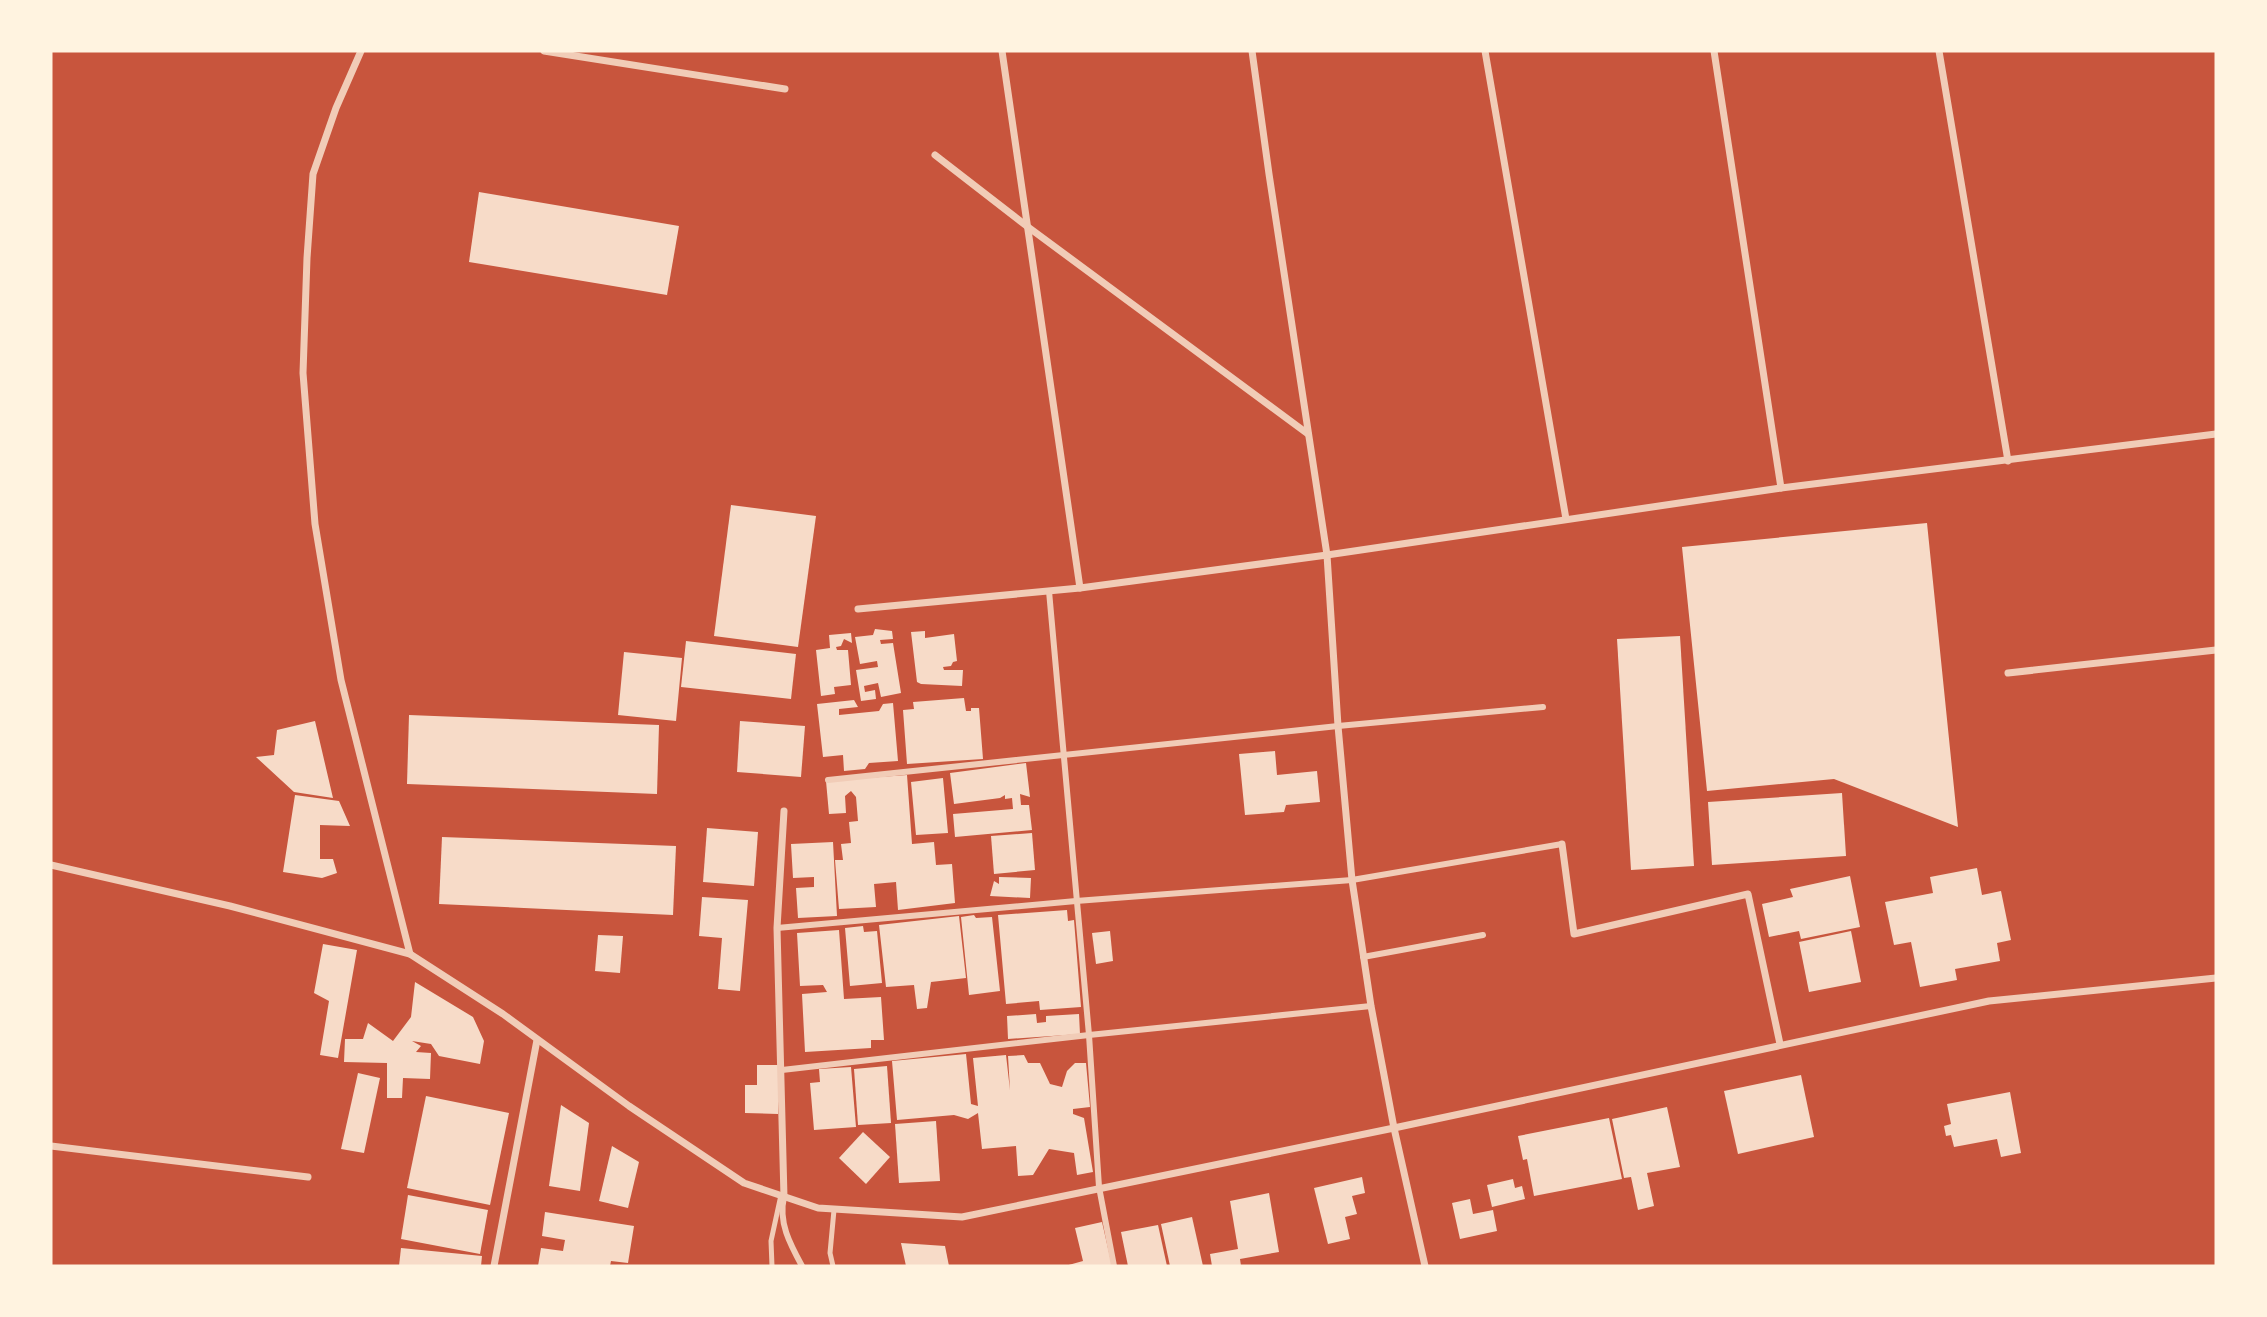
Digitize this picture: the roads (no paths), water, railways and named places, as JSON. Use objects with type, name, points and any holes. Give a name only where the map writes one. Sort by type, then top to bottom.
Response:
[{"type":"street","points":[[361,51],[336,108],[313,174],[303,373],[315,524],[341,680],[411,954]]},
{"type":"street","points":[[544,51],[785,89]]},
{"type":"street","points":[[1002,51],[1080,588]]},
{"type":"street","points":[[1252,51],[1327,555],[1338,726],[1352,880],[1371,1006],[1394,1128],[1425,1266]]},
{"type":"street","points":[[1485,51],[1566,519]]},
{"type":"street","points":[[1714,51],[1782,488]]},
{"type":"street","points":[[1939,51],[2008,461]]},
{"type":"street","points":[[935,155],[1308,434]]},
{"type":"street","points":[[858,609],[1080,588],[1327,555],[1782,488],[2216,434]]},
{"type":"street","points":[[1049,591],[1099,1187],[1114,1266]]},
{"type":"street","points":[[2008,673],[2216,650]]},
{"type":"street","points":[[828,780],[1542,707]]},
{"type":"street","points":[[784,811],[777,928],[782,1070],[781,1210],[787,1238],[802,1266]]},
{"type":"street","points":[[777,928],[1352,880],[1562,844],[1574,934],[1748,894],[1780,1044]]},
{"type":"street","points":[[51,865],[230,906],[411,954],[503,1014],[629,1107],[744,1183],[818,1208],[834,1210],[962,1216],[1394,1128],[1989,1001],[2216,978]]},
{"type":"street","points":[[1363,957],[1483,934]]},
{"type":"street","points":[[782,1070],[1371,1006]]},
{"type":"street","points":[[494,1266],[537,1040]]},
{"type":"street","points":[[51,1146],[308,1177]]},
{"type":"lane","points":[[772,1266],[771,1241],[782,1196]]},
{"type":"lane","points":[[833,1266],[830,1253],[834,1210]]}]
